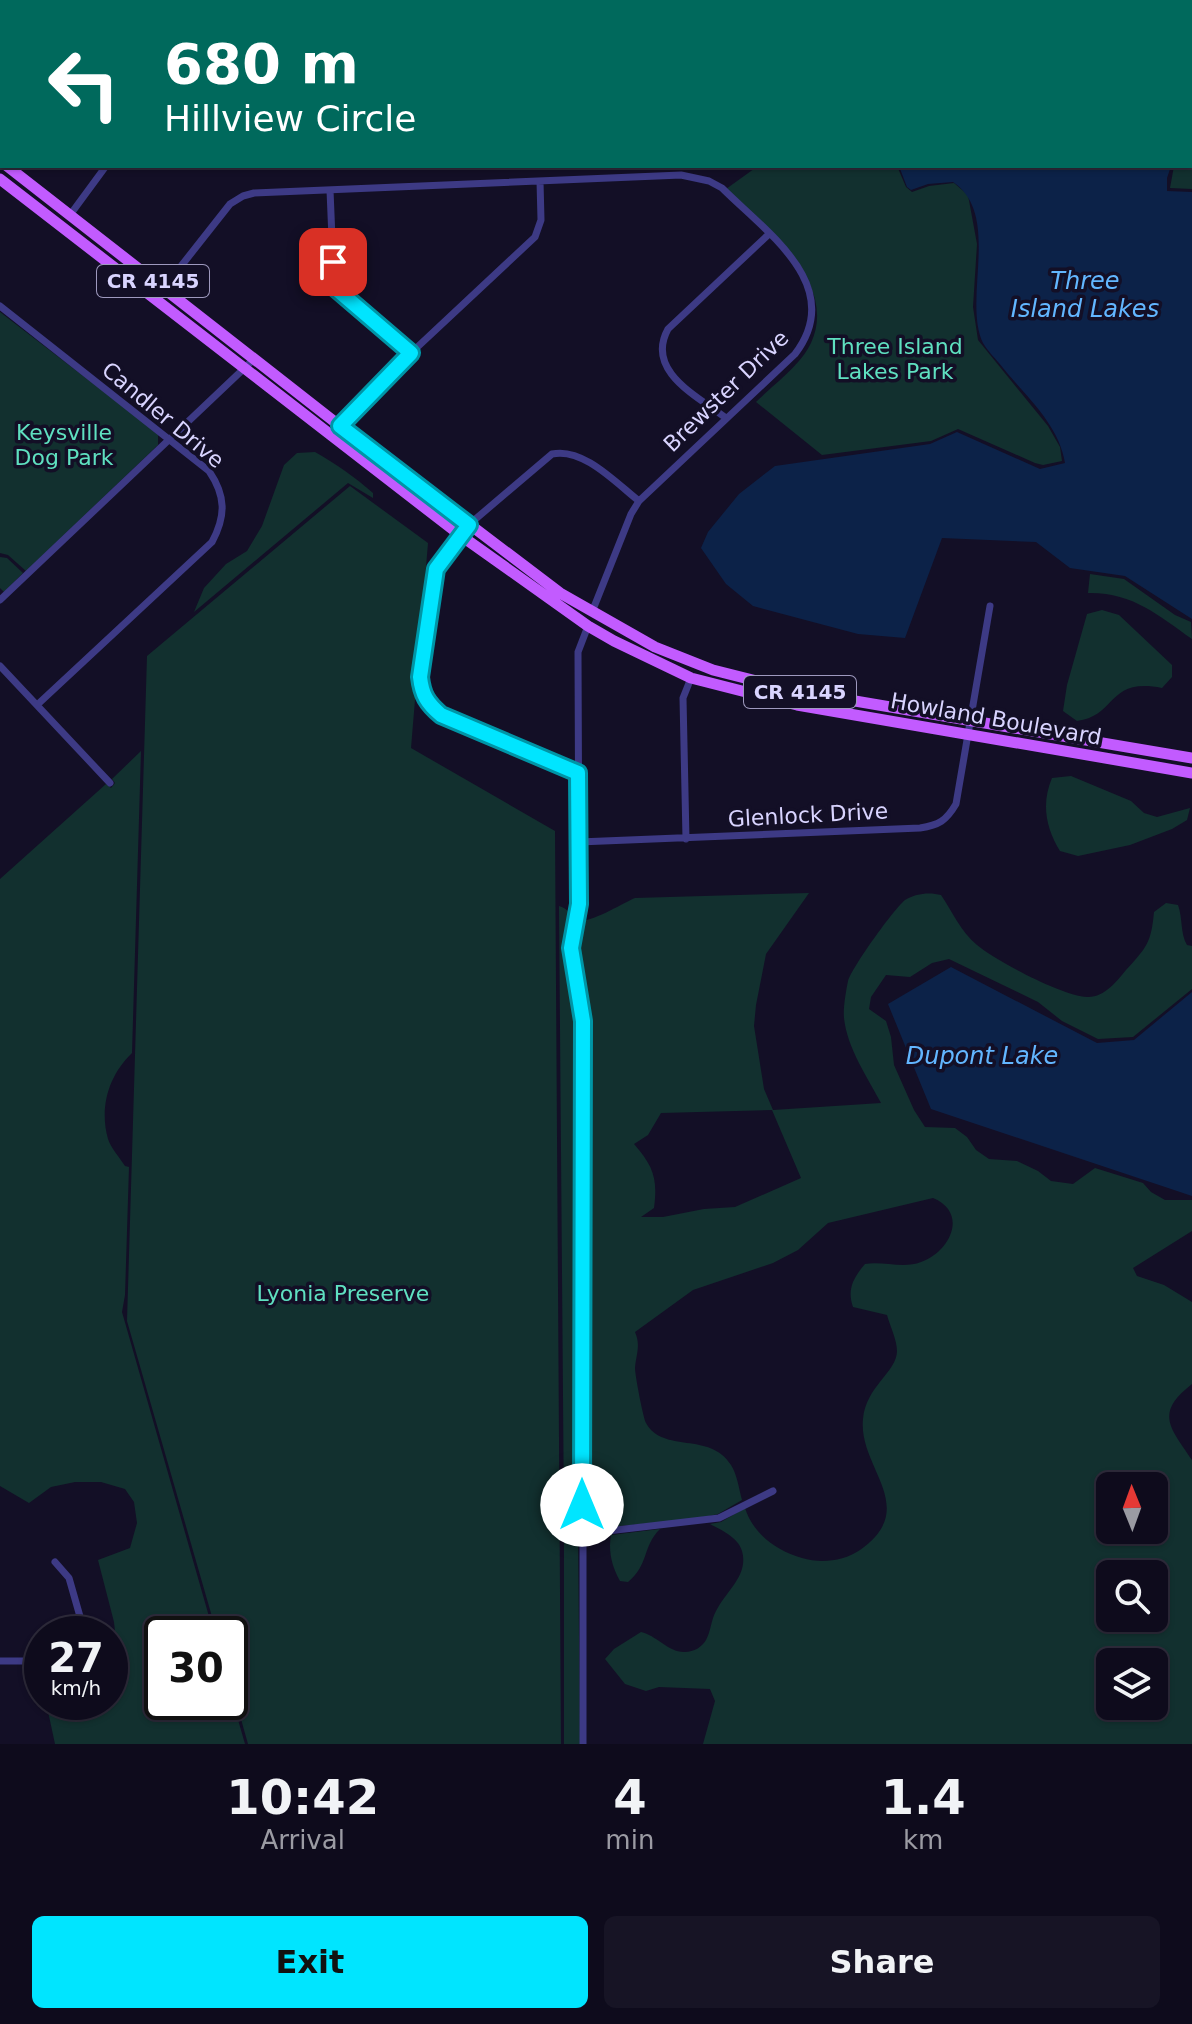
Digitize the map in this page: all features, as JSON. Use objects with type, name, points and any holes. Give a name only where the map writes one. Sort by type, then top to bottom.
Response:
[{"type":"main road","name":"Howland Boulevard","points":[[10,168],[560,593],[655,647],[763,685],[1192,758]]},
{"type":"main road","name":"Howland Boulevard","points":[[0,179],[460,535],[588,626],[625,647],[691,678],[768,699],[1192,773]]},
{"type":"main road","points":[[588,626],[610,624]]},
{"type":"street","points":[[70,215],[105,168]]},
{"type":"street","name":"Brewster Drive","points":[[163,289],[230,204],[254,193],[681,175],[699,178],[722,188],[802,270],[812,298],[810,329],[795,354],[639,501],[592,613]]},
{"type":"street","points":[[340,426],[411,353],[535,237],[541,220],[540,181]]},
{"type":"street","points":[[330,190],[334,287],[411,353]]},
{"type":"street","points":[[726,418],[665,368],[661,354],[663,338],[668,329],[768,235]]},
{"type":"street","name":"Candler Drive","points":[[0,306],[209,471],[219,486],[223,502],[220,527],[212,542],[37,705]]},
{"type":"street","points":[[0,600],[255,358]]},
{"type":"street","points":[[578,773],[441,715],[422,695],[420,677],[436,569],[469,525],[552,454],[563,452],[586,461],[639,501]]},
{"type":"street","name":"Glenlock Drive","points":[[579,842],[936,826],[947,820],[956,804],[990,606]]},
{"type":"street","points":[[583,1744],[583,1021],[571,948],[579,904],[578,652],[588,626]]},
{"type":"street","points":[[0,666],[110,783]]},
{"type":"street","points":[[686,839],[683,698],[691,678]]},
{"type":"street","points":[[582,1534],[719,1518],[773,1491]]},
{"type":"street","points":[[55,1562],[69,1578],[80,1616]]},
{"type":"street","points":[[0,1661],[24,1661]]},
{"type":"green space","name":"Three Island Lakes Park","points":[[755,168],[898,168],[906,187],[912,192],[954,183],[968,195],[977,244],[973,307],[978,340],[1048,426],[1060,447],[1062,461],[1043,465],[1035,463],[958,429],[931,441],[822,455],[756,402],[800,359],[811,343],[817,320],[815,299],[793,258],[726,189]]},
{"type":"green space","points":[[1174,168],[1192,168],[1192,189],[1170,188]]},
{"type":"green space","name":"Keysville Dog Park","points":[[0,312],[158,435],[158,445],[26,571],[8,555],[0,553]]},
{"type":"green space","points":[[315,452],[373,493],[373,498],[348,483],[194,612],[204,588],[226,564],[247,551],[262,526],[284,465],[297,453]]},
{"type":"green space","name":"Lyonia Preserve","points":[[350,486],[428,543],[411,748],[555,831],[561,1744],[248,1744],[241,1720],[248,1720],[248,1616],[212,1616],[127,1321],[147,656]]},
{"type":"green space","points":[[0,557],[7,558],[23,573],[4,592],[0,588]]},
{"type":"green space","points":[[1090,574],[1124,579],[1175,615],[1191,622],[1192,639],[1131,601],[1118,596],[1088,593]]},
{"type":"green space","points":[[1102,610],[1119,615],[1172,665],[1172,677],[1162,688],[1144,686],[1121,692],[1090,718],[1077,721],[1063,711],[1067,685],[1087,614]]},
{"type":"green space","points":[[141,751],[132,1053],[112,1081],[105,1115],[111,1146],[129,1167],[122,1312],[209,1616],[144,1616],[144,1720],[238,1720],[245,1744],[55,1744],[50,1720],[128,1720],[128,1616],[112,1616],[98,1560],[130,1548],[137,1523],[134,1502],[125,1489],[101,1482],[75,1482],[51,1487],[29,1503],[0,1486],[0,879],[106,784],[111,788],[115,783],[112,779]]},
{"type":"green space","points":[[1071,776],[1131,801],[1144,813],[1157,817],[1190,808],[1187,820],[1130,845],[1078,856],[1060,851],[1048,825],[1047,797],[1052,778]]},
{"type":"green space","points":[[809,893],[766,954],[756,1005],[754,1026],[764,1089],[773,1110],[881,1103],[849,1040],[844,1018],[845,1000],[848,981],[857,963],[905,900],[923,894],[941,895],[966,934],[986,952],[1047,984],[1087,997],[1099,995],[1110,988],[1139,956],[1147,944],[1154,912],[1166,903],[1178,905],[1185,940],[1187,945],[1192,946],[1192,989],[1133,1037],[1098,1039],[1062,1021],[1038,1002],[949,959],[932,963],[910,977],[886,975],[871,997],[869,1009],[886,1021],[894,1065],[925,1127],[955,1128],[989,1159],[1017,1161],[1051,1181],[1073,1184],[1095,1168],[1143,1183],[1165,1200],[1192,1200],[1192,1231],[1133,1268],[1137,1276],[1164,1285],[1192,1302],[1192,1384],[1173,1403],[1170,1420],[1172,1429],[1192,1460],[1192,1744],[703,1744],[715,1701],[710,1689],[659,1687],[646,1691],[625,1684],[605,1659],[614,1649],[641,1632],[679,1652],[695,1650],[704,1643],[716,1611],[739,1575],[743,1560],[737,1542],[710,1524],[721,1522],[745,1508],[754,1526],[775,1546],[793,1555],[817,1561],[854,1554],[877,1534],[886,1518],[886,1503],[864,1437],[863,1419],[870,1397],[896,1359],[897,1347],[887,1315],[853,1307],[851,1290],[854,1279],[865,1264],[914,1264],[940,1250],[947,1241],[953,1222],[944,1205],[933,1198],[828,1223],[798,1250],[773,1263],[693,1290],[635,1332],[638,1346],[635,1372],[646,1423],[664,1438],[711,1448],[722,1455],[733,1469],[742,1500],[718,1514],[696,1519],[609,1527],[606,1519],[591,1515],[586,1506],[585,1529],[578,1530],[580,1744],[564,1744],[559,906],[581,920],[600,915],[635,898]],"holes":[[[772,1110],[801,1178],[735,1207],[641,1217],[654,1208],[655,1188],[650,1166],[634,1144],[648,1135],[661,1113]]]},
{"type":"green space","points":[[660,1529],[650,1542],[635,1576],[628,1582],[620,1581],[611,1559],[611,1535]]},
{"type":"water","name":"Three Island Lakes","points":[[900,168],[1170,168],[1167,191],[1192,192],[1192,619],[1125,576],[1070,568],[1036,542],[942,538],[905,638],[858,634],[753,606],[726,584],[701,548],[708,532],[739,494],[775,466],[930,444],[957,432],[1040,469],[1065,463],[1056,435],[1048,422],[983,343],[976,304],[978,236],[975,215],[967,197],[953,182],[928,184],[911,190]]},
{"type":"water","name":"Dupont Lake","points":[[951,967],[1097,1043],[1134,1040],[1192,992],[1192,1196],[931,1109],[888,1004]]},
{"type":"route","points":[[333,262],[334,287],[411,353],[340,426],[469,525],[436,569],[420,677],[422,695],[441,715],[578,773],[579,904],[571,948],[583,1021],[585,1249],[582,1505]]}]
